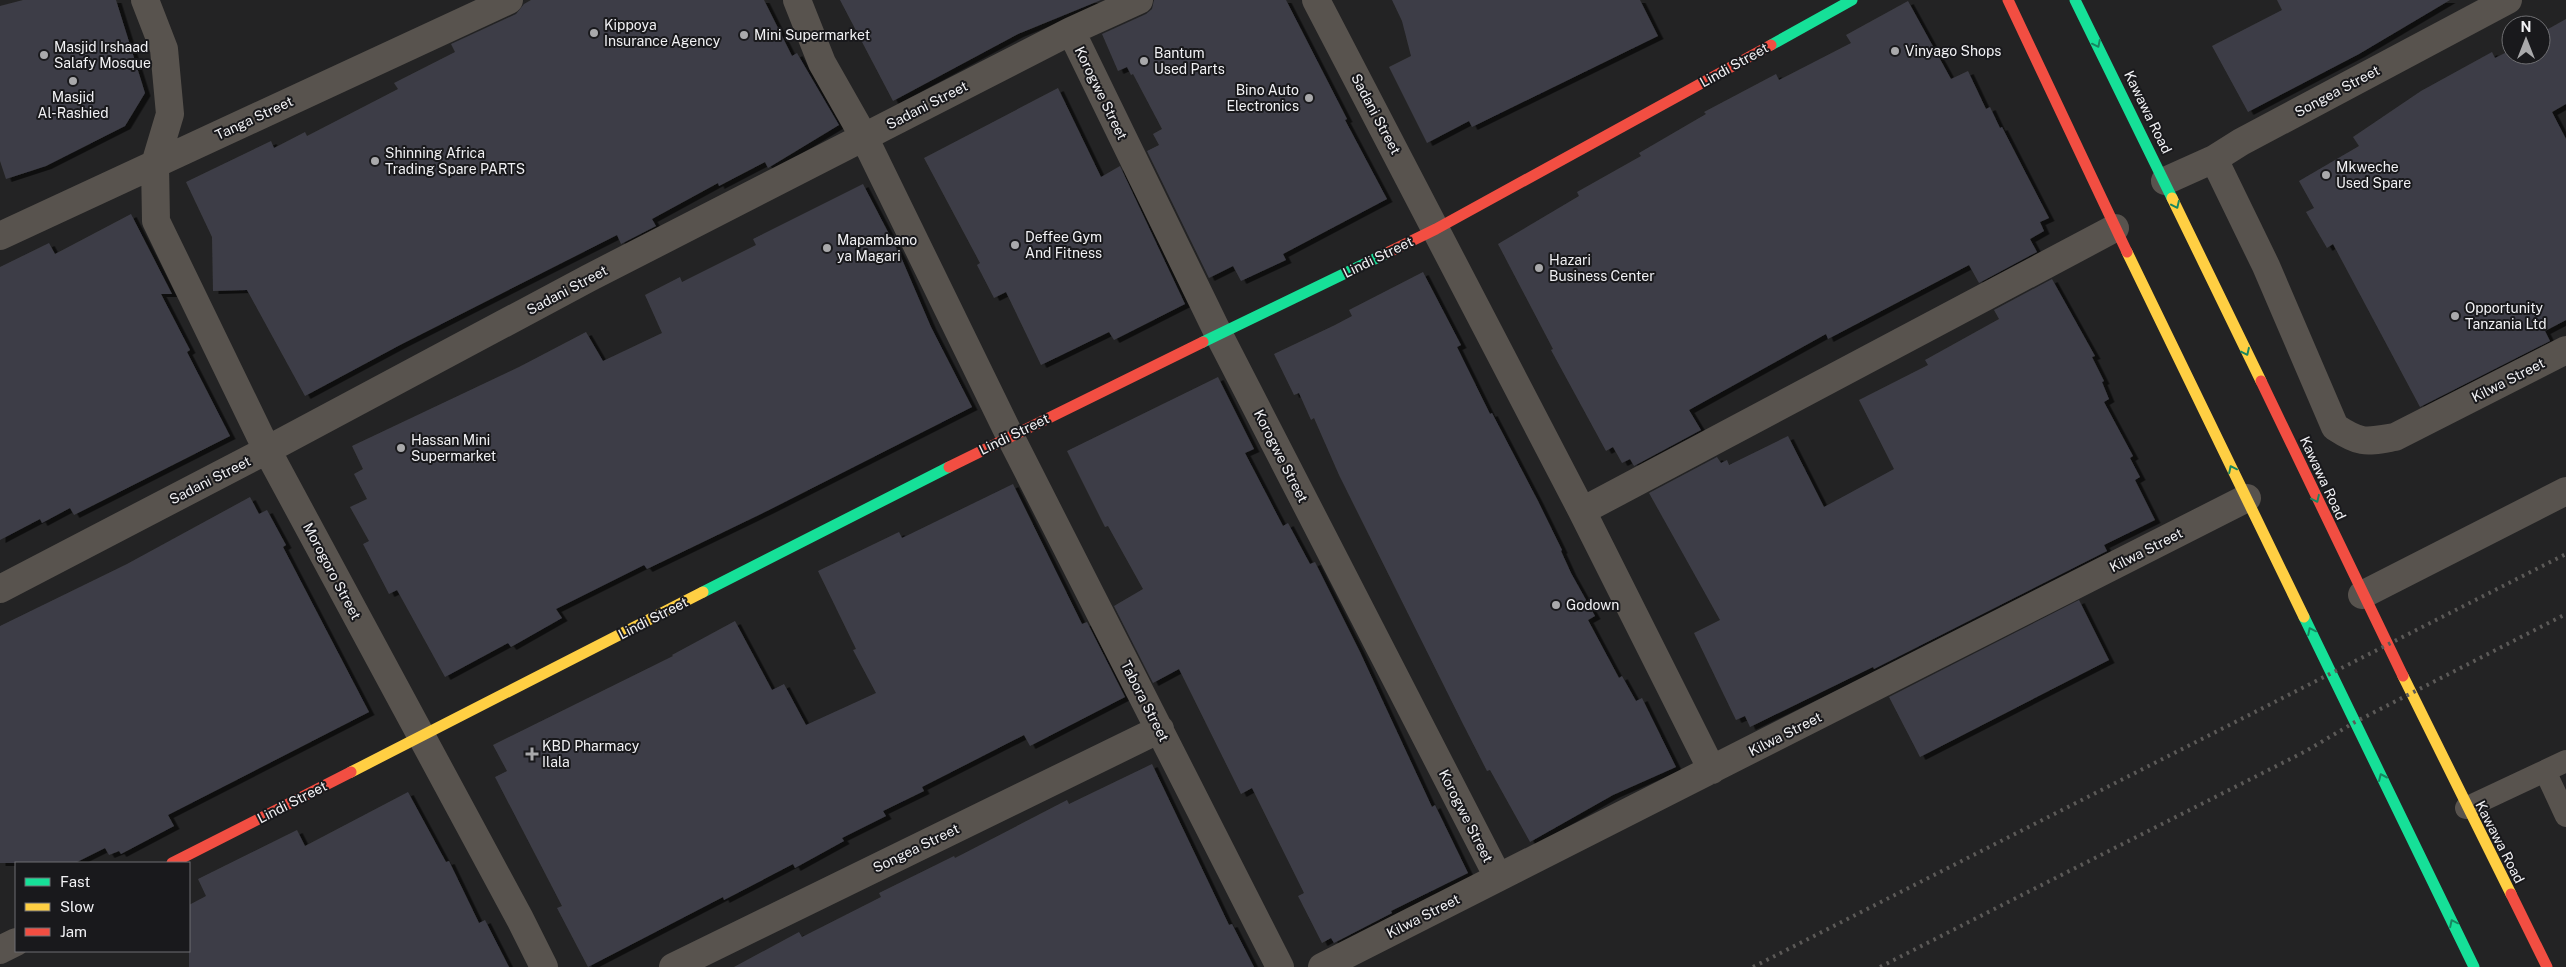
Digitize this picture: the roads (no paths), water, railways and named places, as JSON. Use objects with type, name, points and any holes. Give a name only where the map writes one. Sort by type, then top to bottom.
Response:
[{"type":"main road","name":"Lindi Street","points":[[174,862],[1010,436],[1436,229],[1852,0]]},
{"type":"main road","points":[[2008,0],[2115,228],[2474,967]]},
{"type":"main road","name":"Kawawa Road","points":[[2075,0],[2165,181],[2362,595],[2546,967]]},
{"type":"street","name":"Morogoro Street","points":[[145,0],[164,49],[170,114],[155,164],[156,220],[267,450],[422,736],[544,967]]},
{"type":"street","name":"Tanga Street","points":[[0,236],[509,0]]},
{"type":"street","name":"Tabora Street","points":[[797,0],[822,64],[864,138],[1010,436],[1280,967]]},
{"type":"street","name":"Sadani Street","points":[[0,589],[267,450],[589,278],[1071,31],[1139,0]]},
{"type":"street","name":"Sadani Street","points":[[1316,0],[1582,511],[1712,770]]},
{"type":"street","name":"Songea Street","points":[[2165,181],[2214,159],[2241,142],[2508,0]]},
{"type":"street","name":"Korogwe Street","points":[[1071,31],[1219,335],[1498,877]]},
{"type":"street","name":"Kilwa Street","points":[[2214,159],[2266,266],[2335,427],[2350,436],[2366,442],[2394,437],[2566,350]]},
{"type":"street","points":[[1582,511],[2115,228]]},
{"type":"street","points":[[2362,595],[2566,491]]},
{"type":"street","name":"Kilwa Street","points":[[1322,967],[2246,498]]},
{"type":"street","name":"Songea Street","points":[[673,967],[1160,729]]},
{"type":"street","points":[[0,950],[15,942]]},
{"type":"lane","points":[[2466,808],[2566,761]]},
{"type":"lane","points":[[2544,771],[2566,816]]},
{"type":"railway","points":[[1753,967],[2566,554]]},
{"type":"railway","points":[[1880,967],[2306,751],[2355,722],[2566,614]]},
{"type":"place","name":"Kippoya Insurance Agency","points":[[594,33]]},
{"type":"place","name":"Mini Supermarket","points":[[744,35]]},
{"type":"place","name":"Vinyago Shops","points":[[1895,51]]},
{"type":"place","name":"Masjid Irshaad Salafy Mosque","points":[[44,55]]},
{"type":"place","name":"Bantum Used Parts","points":[[1144,61]]},
{"type":"place","name":"Masjid Al-Rashied","points":[[73,81]]},
{"type":"place","name":"Bino Auto Electronics","points":[[1309,98]]},
{"type":"place","name":"Shinning Africa Trading Spare PARTS","points":[[375,161]]},
{"type":"place","name":"Mkweche Used Spare","points":[[2326,175]]},
{"type":"place","name":"Deffee Gym And Fitness","points":[[1015,245]]},
{"type":"place","name":"Mapambano ya Magari","points":[[827,248]]},
{"type":"place","name":"Hazari Business Center","points":[[1539,268]]},
{"type":"place","name":"Opportunity Tanzania Ltd","points":[[2455,316]]},
{"type":"place","name":"Hassan Mini Supermarket","points":[[401,448]]},
{"type":"place","name":"Godown","points":[[1556,605]]},
{"type":"place","name":"KBD Pharmacy Ilala","points":[[532,754]]}]
